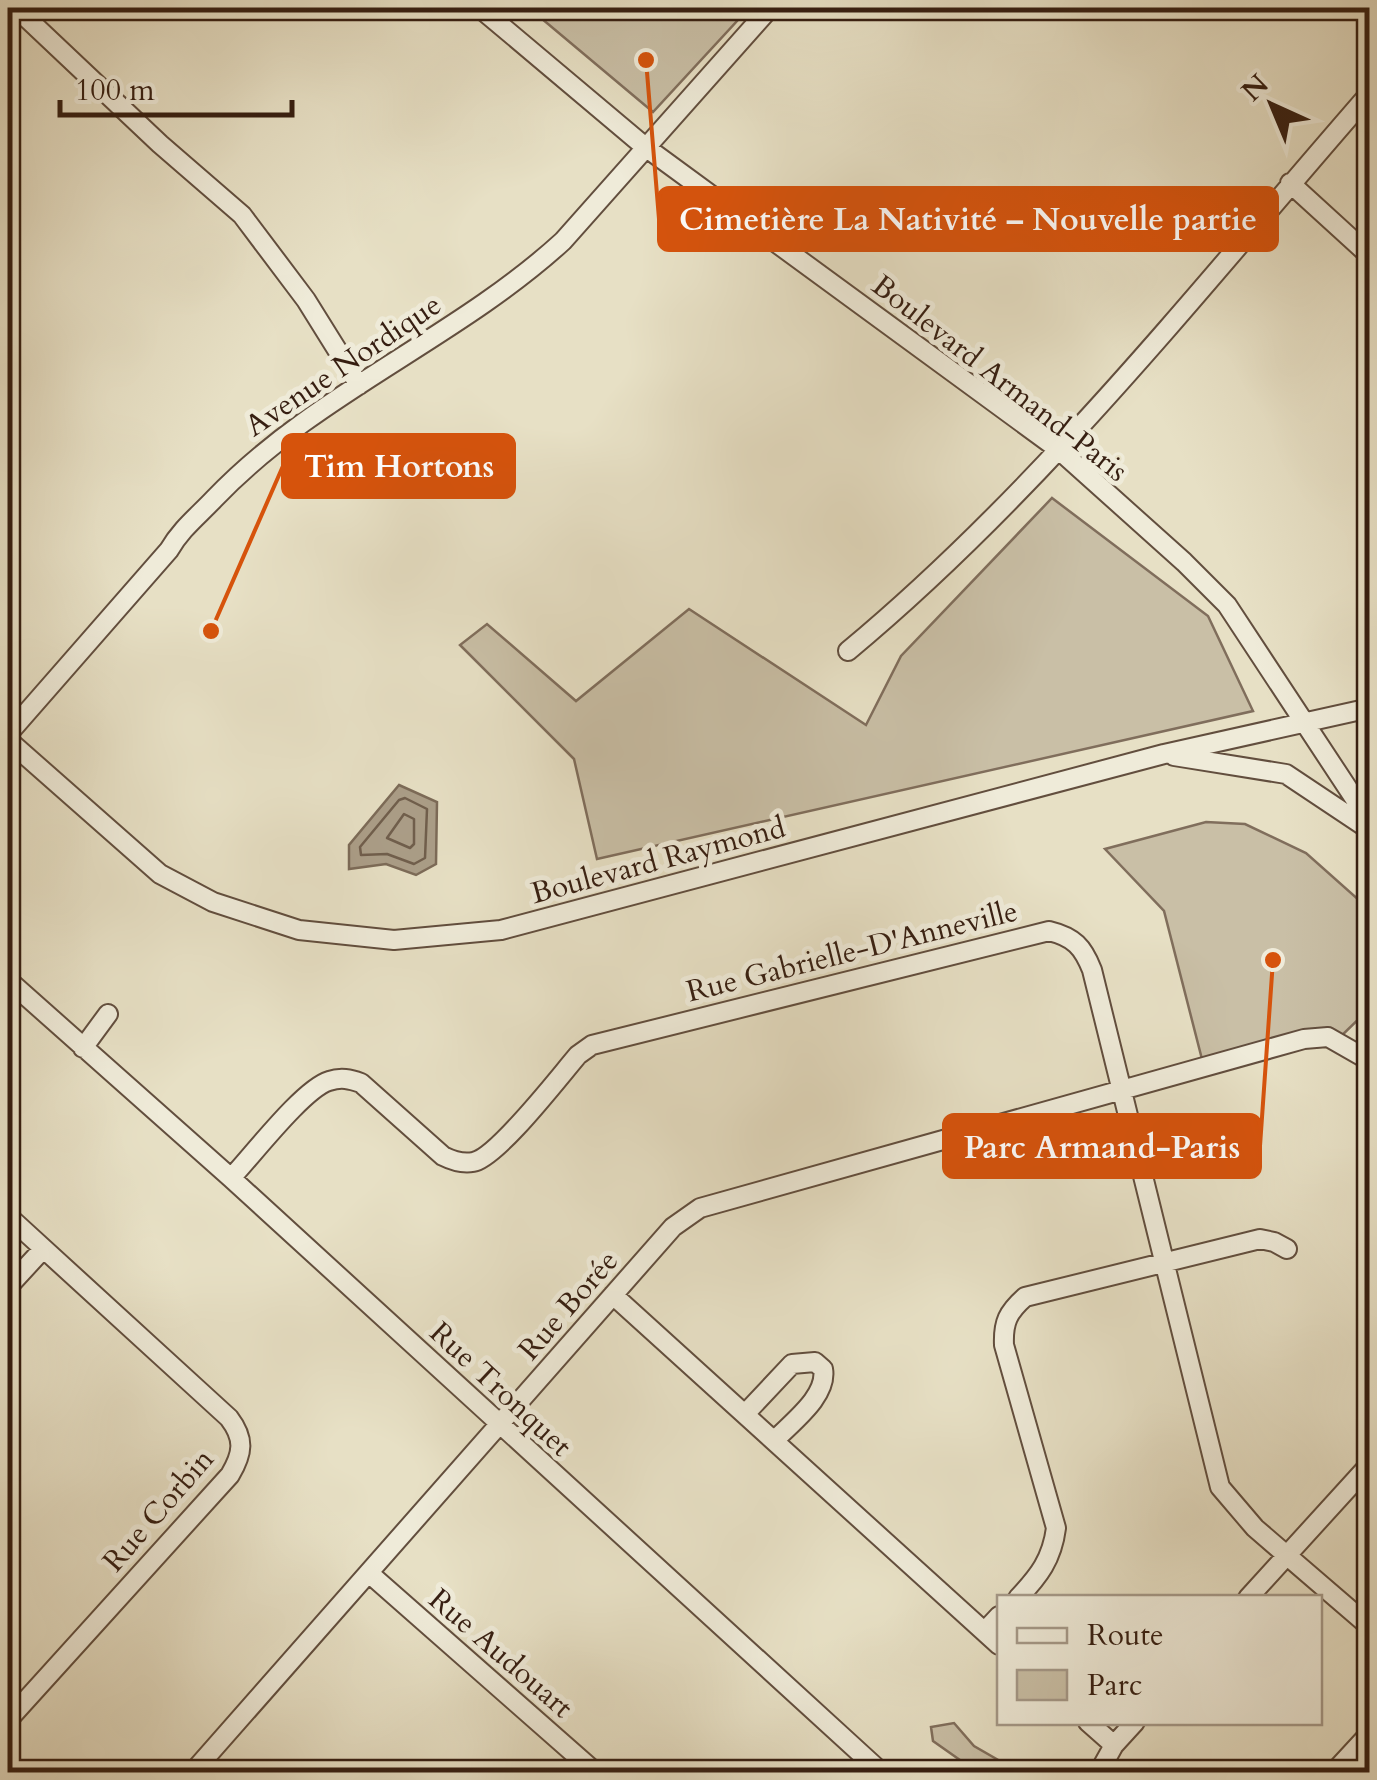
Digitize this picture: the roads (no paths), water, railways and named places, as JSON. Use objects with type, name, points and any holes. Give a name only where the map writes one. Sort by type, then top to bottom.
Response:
[{"type":"street","points":[[16,8],[160,144],[242,215],[306,300],[358,385]]},
{"type":"street","name":"Boulevard Armand-Paris","points":[[480,8],[644,146],[1058,449],[1184,562],[1227,605],[1370,822]]},
{"type":"street","name":"Avenue Nordique","points":[[8,737],[169,550],[178,534],[250,461],[526,275],[563,241],[770,8]]},
{"type":"street","points":[[848,651],[956,554],[1058,449],[1370,93]]},
{"type":"street","points":[[1290,183],[1370,256]]},
{"type":"street","name":"Boulevard Raymond","points":[[8,737],[160,874],[214,902],[299,930],[394,940],[501,930],[1164,754],[1370,708]]},
{"type":"street","points":[[1164,754],[1286,774],[1370,830]]},
{"type":"street","name":"Rue Gabrielle-D'Anneville","points":[[232,1178],[304,1098],[332,1080],[347,1078],[361,1083],[443,1156],[471,1163],[495,1150],[578,1055],[592,1045],[1050,931],[1067,935],[1086,955],[1220,1487],[1254,1528],[1370,1626]]},
{"type":"street","name":"Rue Tronquet","points":[[8,980],[232,1178],[881,1772]]},
{"type":"street","points":[[83,1048],[108,1014]]},
{"type":"street","name":"Rue Borée","points":[[193,1772],[673,1227],[700,1208],[1304,1039],[1328,1037],[1370,1061]]},
{"type":"street","name":"Rue Corbin","points":[[8,1216],[229,1418],[242,1444],[240,1458],[230,1475],[8,1720]]},
{"type":"street","points":[[1021,1595],[1040,1575],[1054,1545],[1056,1528],[1004,1345],[1006,1318],[1025,1297],[1164,1262],[1260,1239],[1286,1250]]},
{"type":"street","points":[[8,1286],[42,1248]]},
{"type":"street","points":[[612,1296],[997,1642]]},
{"type":"street","points":[[744,1414],[792,1364],[815,1362],[823,1369],[825,1382],[818,1393],[774,1441]]},
{"type":"street","points":[[1251,1595],[1370,1464]]},
{"type":"street","name":"Rue Audouart","points":[[370,1574],[595,1772]]},
{"type":"street","points":[[984,1631],[997,1619]]},
{"type":"street","points":[[1091,1725],[1114,1745]]},
{"type":"street","points":[[1098,1772],[1132,1725]]},
{"type":"street","points":[[1334,1772],[1370,1733]]},
{"type":"water","points":[[399,785],[437,802],[436,864],[416,875],[386,864],[349,869],[349,845]]},
{"type":"place","name":"Cimetière La Nativité – Nouvelle partie","points":[[646,60]]},
{"type":"place","name":"Tim Hortons","points":[[211,631]]},
{"type":"place","name":"Parc Armand-Paris","points":[[1273,960]]}]
